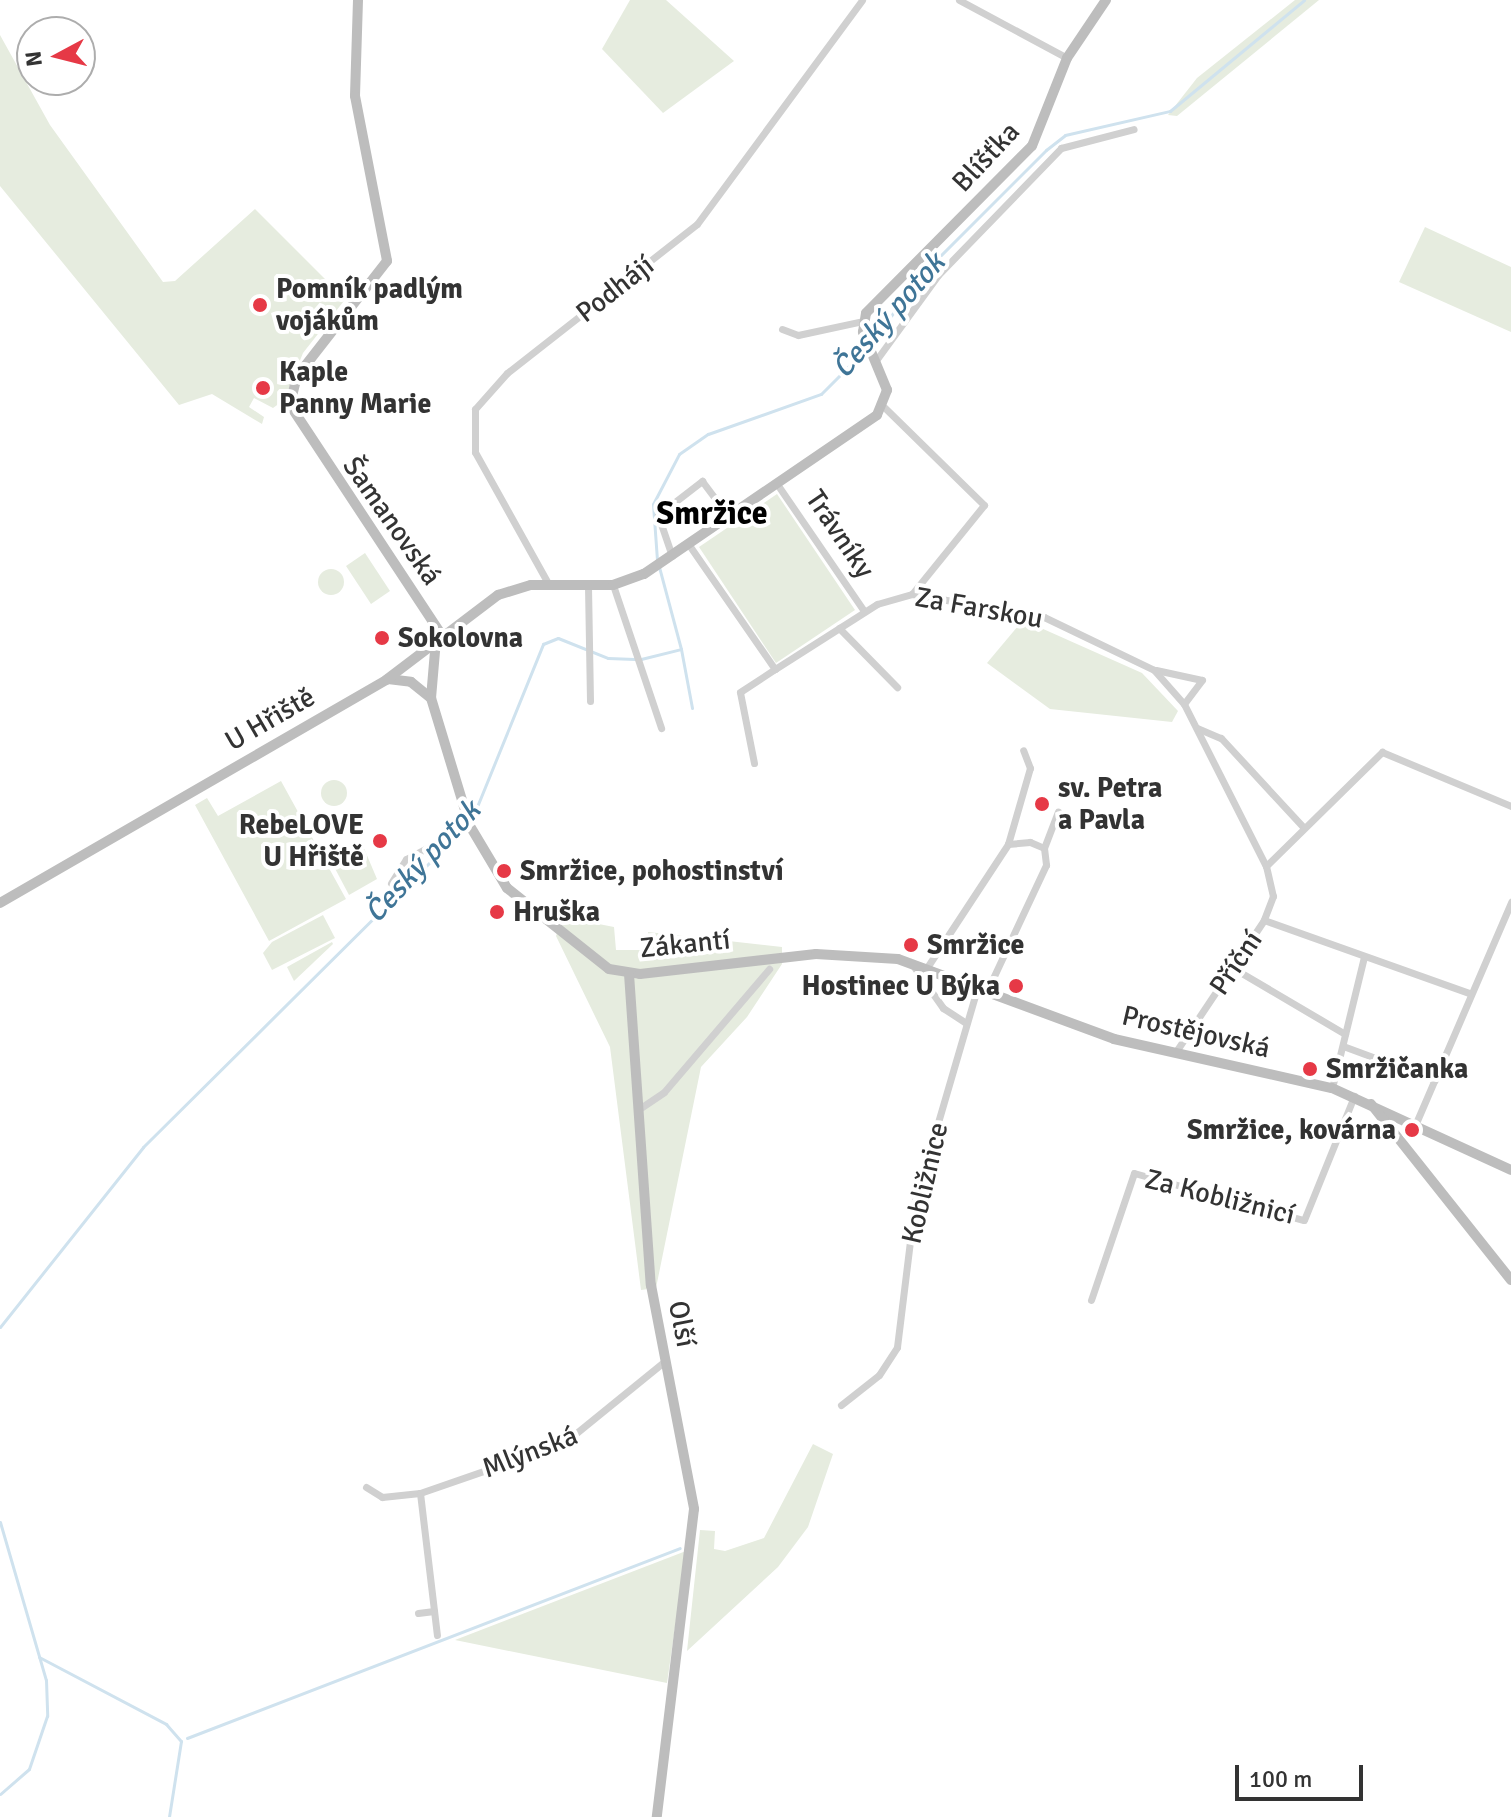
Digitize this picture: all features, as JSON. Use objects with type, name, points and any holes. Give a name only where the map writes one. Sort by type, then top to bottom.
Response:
[{"type":"street","name":"Šamanovská","points":[[358,0],[355,96],[388,240],[381,278],[300,372],[290,405],[439,636]]},
{"type":"street","name":"Podhájí","points":[[549,585],[475,452],[475,409],[507,373],[704,216],[862,0]]},
{"type":"street","points":[[959,0],[1067,58]]},
{"type":"street","name":"Blíšťka","points":[[863,321],[1032,146],[1067,58],[1106,0]]},
{"type":"street","name":"Blíšťka","points":[[875,356],[938,275],[1061,148],[1134,129]]},
{"type":"street","points":[[782,329],[798,335],[863,321],[866,339],[887,383],[884,407],[984,505],[912,594]]},
{"type":"street","name":"Trávníky","points":[[439,636],[504,592],[549,585],[613,585],[653,569],[884,407]]},
{"type":"street","points":[[669,558],[658,515],[702,481],[729,517]]},
{"type":"street","name":"Trávníky","points":[[777,484],[864,611]]},
{"type":"street","points":[[689,545],[775,669]]},
{"type":"street","points":[[613,585],[639,654],[661,728]]},
{"type":"street","points":[[588,586],[590,701]]},
{"type":"street","name":"Za Farskou","points":[[839,628],[864,611],[912,594],[1044,617],[1154,670],[1184,704]]},
{"type":"street","points":[[754,763],[740,692],[839,628],[897,687]]},
{"type":"street","points":[[431,698],[439,636]]},
{"type":"street","name":"U Hřiště","points":[[0,903],[386,680],[439,636]]},
{"type":"street","points":[[1154,670],[1202,680],[1184,704]]},
{"type":"street","points":[[386,680],[411,682],[431,698]]},
{"type":"street","name":"Zákantí","points":[[431,698],[473,833],[519,900],[596,961],[629,974],[816,954],[912,964]]},
{"type":"street","name":"Příční","points":[[1175,1053],[1264,920],[1273,896],[1266,866],[1184,704]]},
{"type":"street","points":[[1197,728],[1221,738],[1304,828]]},
{"type":"street","points":[[926,969],[1008,844],[1030,768],[1023,750]]},
{"type":"street","points":[[1266,866],[1382,752],[1511,806]]},
{"type":"street","name":"Kobližnice","points":[[841,1405],[879,1375],[897,1347],[915,1201],[966,1023],[1046,865],[1044,848],[1058,812]]},
{"type":"street","points":[[391,883],[406,859],[441,840],[466,816]]},
{"type":"street","points":[[1008,844],[1044,848]]},
{"type":"street","points":[[1416,1123],[1469,993],[1511,902]]},
{"type":"street","points":[[1264,920],[1469,993]]},
{"type":"street","points":[[1332,1088],[1364,957]]},
{"type":"street","points":[[912,964],[943,1008],[966,1023]]},
{"type":"street","name":"Prostějovská","points":[[912,964],[982,991],[1175,1053],[1332,1088],[1416,1123],[1511,1170]]},
{"type":"street","points":[[1233,968],[1345,1034]]},
{"type":"street","points":[[639,1109],[664,1092],[769,969]]},
{"type":"street","name":"Olší","points":[[629,974],[651,1285],[695,1546],[657,1817]]},
{"type":"street","points":[[1343,1046],[1435,1080]]},
{"type":"street","name":"Za Kobližnicí","points":[[1091,1300],[1134,1173],[1304,1220],[1354,1096]]},
{"type":"street","points":[[1371,1104],[1511,1280]]},
{"type":"street","name":"Mlýnská","points":[[366,1487],[382,1497],[420,1493],[577,1437],[665,1361]]},
{"type":"street","points":[[420,1493],[437,1635]]},
{"type":"street","points":[[418,1613],[434,1611]]},
{"type":"shaded area","points":[[630,0],[666,0],[734,61],[663,113],[602,49]]},
{"type":"shaded area","points":[[1295,0],[1319,0],[1177,116],[1168,115],[1197,78]]},
{"type":"shaded area","points":[[0,35],[16,64],[16,96],[34,96],[50,125],[163,282],[175,281],[255,209],[330,284],[358,283],[303,353],[284,400],[273,408],[254,398],[249,407],[264,417],[262,424],[212,394],[179,405],[0,186]]},
{"type":"shaded area","points":[[1425,227],[1511,267],[1511,332],[1399,282]]},
{"type":"shaded area","points":[[777,494],[855,610],[776,663],[699,547]]},
{"type":"shaded area","points":[[365,553],[390,591],[371,604],[346,566]]},
{"type":"shaded area","points":[[331,569],[340,573],[344,582],[340,591],[331,595],[322,591],[318,582],[322,573]]},
{"type":"shaded area","points":[[1023,620],[1142,673],[1178,711],[1172,722],[1050,709],[987,663]]},
{"type":"shaded area","points":[[334,780],[343,784],[347,793],[343,802],[334,806],[325,802],[321,793],[325,784]]},
{"type":"shaded area","points":[[281,781],[346,899],[269,941],[195,805],[207,798],[218,816]]},
{"type":"shaded area","points":[[363,846],[377,879],[349,895],[331,861]]},
{"type":"shaded area","points":[[323,915],[335,938],[272,970],[263,953],[272,942]]},
{"type":"shaded area","points":[[563,917],[614,927],[616,950],[649,950],[648,932],[782,947],[782,964],[747,1017],[701,1067],[656,1288],[641,1290],[610,1047],[556,936]]},
{"type":"shaded area","points":[[333,944],[294,981],[287,967]]},
{"type":"shaded area","points":[[813,1444],[833,1454],[808,1527],[778,1567],[687,1651],[700,1530],[715,1531],[714,1549],[725,1551],[764,1538]]},
{"type":"shaded area","points":[[686,1551],[667,1683],[455,1640]]},
{"type":"waterway","name":"Český potok","points":[[870,344],[923,273],[1046,150],[1065,135],[1170,111],[1304,0]]},
{"type":"waterway","name":"Český potok","points":[[657,560],[653,504],[679,454],[708,434],[821,394],[865,350]]},
{"type":"waterway","name":"Český potok","points":[[472,819],[543,644],[558,638],[608,658],[641,659],[681,649],[659,567]]},
{"type":"waterway","points":[[681,649],[692,708]]},
{"type":"waterway","name":"Český potok","points":[[0,1327],[143,1147],[467,825]]},
{"type":"waterway","name":"Český potok","points":[[0,1522],[46,1680],[47,1716],[29,1769],[0,1794]]},
{"type":"waterway","points":[[187,1738],[680,1548]]},
{"type":"waterway","points":[[39,1657],[166,1724],[181,1741],[169,1817]]},
{"type":"place","name":"Pomník padlým vojákům","points":[[260,305]]},
{"type":"place","name":"Kaple Panny Marie","points":[[263,388]]},
{"type":"place","name":"Sokolovna","points":[[382,638]]},
{"type":"place","name":"sv. Petra a Pavla","points":[[1042,804]]},
{"type":"place","name":"RebeLOVE U Hřiště","points":[[380,841]]},
{"type":"place","name":"Smržice, pohostinství","points":[[504,871]]},
{"type":"place","name":"Hruška","points":[[497,912]]},
{"type":"place","name":"Smržice","points":[[911,945]]},
{"type":"place","name":"Hostinec U Býka","points":[[1016,986]]},
{"type":"place","name":"Smržičanka","points":[[1310,1069]]},
{"type":"place","name":"Smržice, kovárna","points":[[1412,1130]]},
{"type":"district","name":"Smržice","points":[[712,514]]}]
